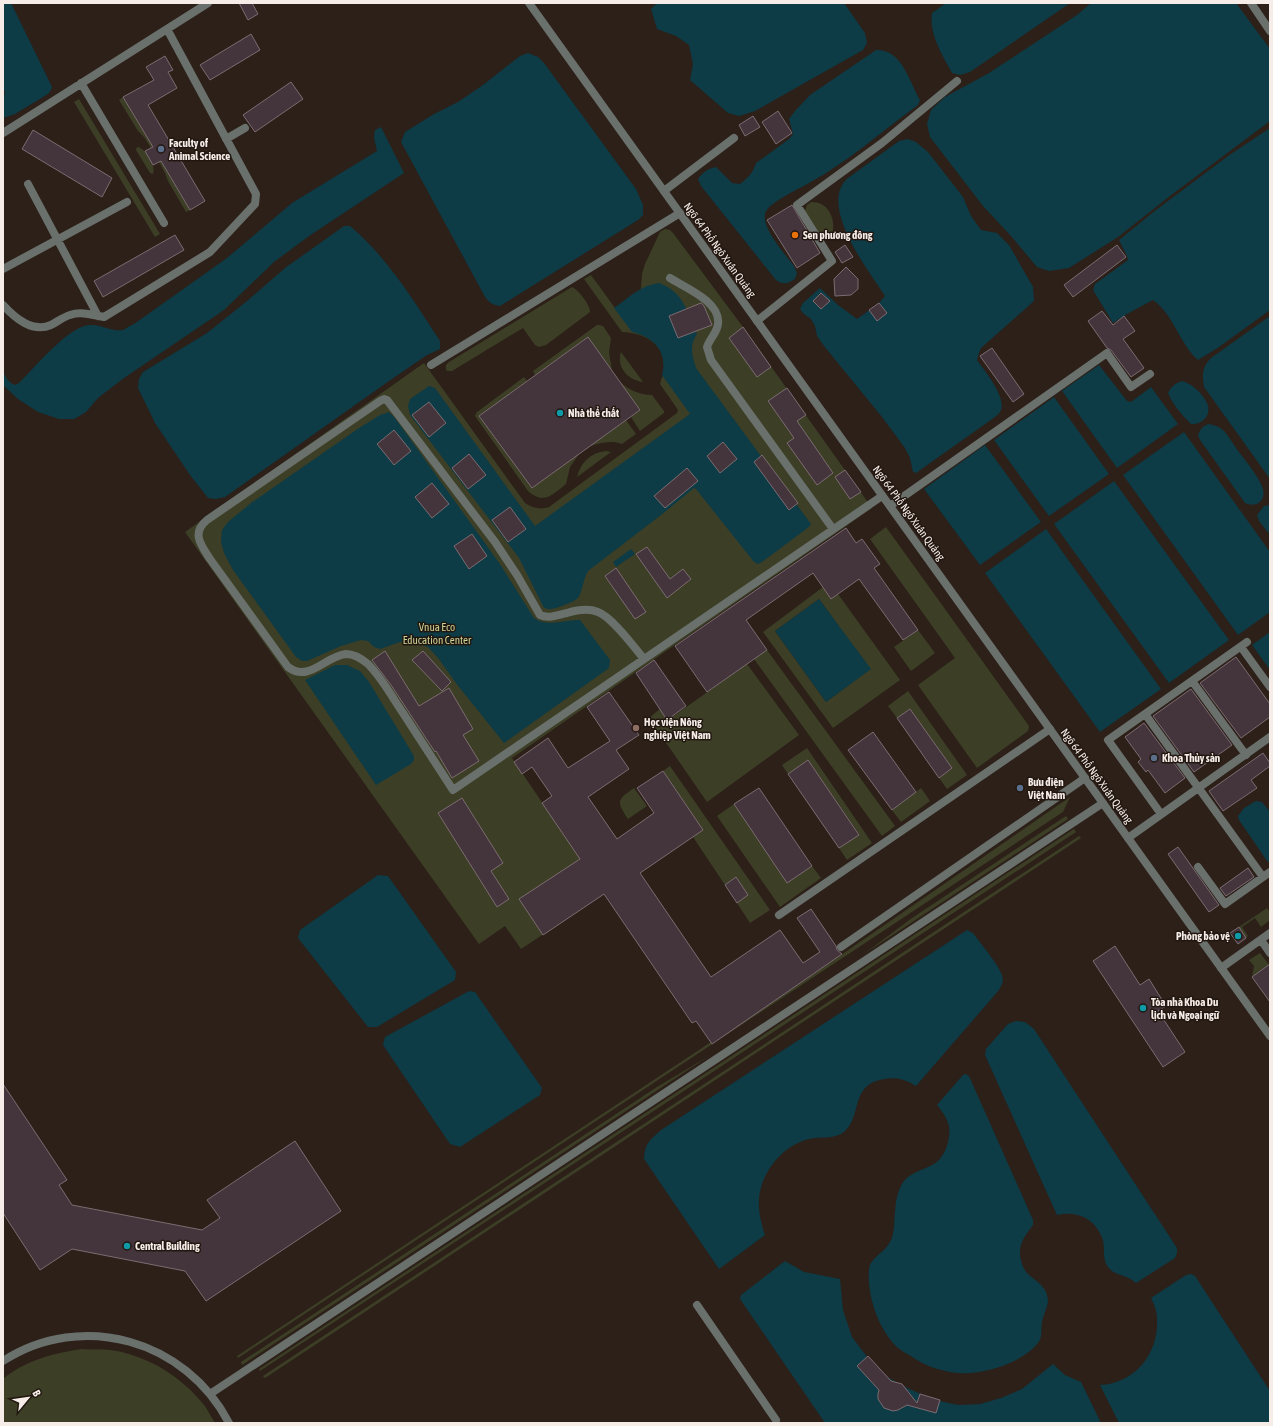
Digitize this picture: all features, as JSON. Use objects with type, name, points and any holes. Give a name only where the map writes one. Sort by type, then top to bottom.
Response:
[{"type":"street","points":[[3,132],[208,3]]},
{"type":"street","name":"Ngõ 64 Phố Ngô Xuân Quảng","points":[[529,3],[1270,1036]]},
{"type":"street","points":[[1251,3],[1270,31]]},
{"type":"street","points":[[3,304],[11,314],[36,328],[49,326],[71,314],[85,313],[104,317],[210,252],[255,204],[256,194],[167,29]]},
{"type":"street","points":[[757,321],[832,261],[797,205],[882,143],[957,81]]},
{"type":"street","points":[[81,83],[164,222]]},
{"type":"street","points":[[226,139],[245,128]]},
{"type":"street","points":[[664,191],[734,138]]},
{"type":"street","points":[[28,184],[98,316]]},
{"type":"street","points":[[3,269],[127,202]]},
{"type":"street","points":[[432,365],[680,213]]},
{"type":"street","points":[[670,278],[709,302],[714,308],[718,324],[716,332],[708,343],[707,347],[710,360],[834,529]]},
{"type":"street","points":[[890,506],[1106,353],[1131,387],[1150,374]]},
{"type":"street","points":[[644,659],[607,617],[599,612],[584,610],[550,617],[540,615],[517,574],[495,542],[388,400],[384,399],[380,401],[207,520],[199,528],[198,536],[207,554],[288,667],[292,670],[303,673],[346,654],[354,655],[368,664],[382,682],[453,790],[882,496]]},
{"type":"street","points":[[1162,814],[1108,740],[1244,644],[1270,687]]},
{"type":"street","points":[[1192,681],[1246,755]]},
{"type":"street","points":[[1145,714],[1263,877]]},
{"type":"street","points":[[779,915],[1050,729]]},
{"type":"street","points":[[1128,838],[1270,738]]},
{"type":"street","points":[[841,947],[1085,778]]},
{"type":"street","points":[[210,1394],[1103,803]]},
{"type":"street","points":[[1198,867],[1225,904],[1270,872]]},
{"type":"street","points":[[1221,968],[1270,933]]},
{"type":"street","points":[[1261,940],[1270,953]]},
{"type":"street","points":[[697,1305],[775,1422]]},
{"type":"street","points":[[3,1361],[32,1346],[57,1339],[84,1336],[110,1337],[136,1343],[172,1360],[193,1376],[210,1394],[229,1423]]},
{"type":"green space","points":[[123,97],[153,147],[151,148],[138,131],[119,100]]},
{"type":"green space","points":[[79,99],[160,234],[155,237],[74,102]]},
{"type":"green space","points":[[137,147],[144,150],[150,158],[154,170],[153,174],[150,173],[136,150]]},
{"type":"green space","points":[[161,161],[190,210],[186,212],[168,181],[159,162]]},
{"type":"green space","points":[[811,202],[821,204],[828,209],[832,217],[833,225],[830,236],[825,237],[818,233],[812,226],[805,211],[807,205]]},
{"type":"green space","name":"Vnua Eco Education Center","points":[[665,229],[670,230],[673,233],[743,327],[872,508],[512,758],[604,894],[521,949],[505,926],[479,944],[185,532],[424,363],[525,503],[537,508],[549,507],[677,413],[678,410],[660,384],[664,371],[664,360],[657,346],[645,337],[622,332],[584,279],[591,275],[615,308],[641,289],[642,274],[645,264],[660,232]]},
{"type":"green space","points":[[572,287],[584,298],[590,312],[546,345],[539,347],[535,345],[523,328],[452,371],[446,370],[446,365],[449,362]]},
{"type":"green space","points":[[597,325],[603,326],[611,338],[609,352],[612,371],[588,337],[535,375],[533,371]]},
{"type":"green space","points":[[621,352],[643,382],[633,379],[624,372],[620,363]]},
{"type":"green space","points":[[524,377],[527,381],[479,416],[532,488],[579,454],[570,467],[566,484],[552,495],[543,498],[528,491],[475,416],[477,412]]},
{"type":"green space","points":[[620,382],[635,392],[652,395],[664,413],[640,431],[631,417],[640,410]]},
{"type":"green space","points":[[626,420],[636,434],[622,444],[605,442],[588,447]]},
{"type":"green space","points":[[606,451],[611,452],[577,477],[581,467],[587,459],[595,454]]},
{"type":"green space","points":[[886,527],[1029,726],[1028,731],[977,768],[918,685],[955,658],[870,539]]},
{"type":"green space","points":[[823,587],[838,594],[900,680],[833,728],[763,632]],"holes":[[[819,599],[870,669],[826,702],[775,631]]]},
{"type":"green space","points":[[918,630],[935,653],[911,671],[894,647]]},
{"type":"green space","points":[[767,650],[895,826],[882,836],[754,659]]},
{"type":"green space","points":[[747,664],[799,735],[707,802],[649,718],[660,709],[668,720]]},
{"type":"green space","points":[[908,691],[967,775],[947,789],[939,778],[952,768],[910,709],[897,718],[888,706]]},
{"type":"green space","points":[[807,748],[872,843],[847,860],[839,848],[859,834],[808,760],[788,774],[782,765]]},
{"type":"green space","points":[[670,766],[770,910],[750,923],[737,903],[748,895],[736,877],[725,885],[693,837],[703,830],[663,771]]},
{"type":"green space","points":[[634,788],[647,806],[628,819],[621,808],[620,801],[624,795]]},
{"type":"green space","points":[[921,788],[930,801],[901,822],[892,810]]},
{"type":"green space","points":[[1070,797],[1063,812],[238,1358],[237,1356],[711,1042],[712,1044]]},
{"type":"green space","points":[[734,804],[787,882],[812,866],[821,878],[780,907],[717,816]]},
{"type":"green space","points":[[1066,816],[1068,819],[864,954],[912,918]]},
{"type":"green space","points":[[1074,829],[1076,832],[260,1371],[259,1369]]},
{"type":"green space","points":[[1079,836],[1081,838],[265,1378],[263,1376]]},
{"type":"green space","points":[[1267,908],[1270,912],[1270,920],[1261,927],[1255,918],[1242,927],[1248,936],[1246,938],[1239,927]]},
{"type":"green space","points":[[1260,953],[1270,966],[1266,967],[1252,977],[1254,966],[1249,960]]},
{"type":"green space","points":[[709,1056],[242,1365],[241,1362],[657,1087]]},
{"type":"green space","points":[[82,1349],[110,1350],[124,1353],[162,1368],[185,1385],[195,1395],[215,1423],[3,1423],[3,1379],[21,1367],[41,1358]]},
{"type":"water","points":[[3,3],[11,3],[52,87],[48,94],[15,114],[3,118],[3,99],[5,93],[3,87]]},
{"type":"water","points":[[657,3],[844,3],[865,33],[867,43],[863,50],[755,111],[739,116],[728,113],[690,80],[693,64],[689,45],[676,36],[657,29],[651,9]]},
{"type":"water","points":[[946,3],[1070,3],[970,72],[960,75],[952,73],[940,51],[932,29],[932,13]]},
{"type":"water","points":[[1091,3],[1236,3],[1270,49],[1270,121],[1118,237],[1069,268],[1049,271],[1037,267],[983,206],[930,137],[927,124],[931,110],[945,97],[989,73],[1077,15]]},
{"type":"water","points":[[876,50],[885,51],[898,60],[904,68],[920,100],[918,105],[837,166],[777,201],[767,210],[765,220],[770,234],[794,266],[797,273],[795,279],[787,283],[781,283],[776,280],[701,186],[698,179],[706,171],[716,167],[732,183],[740,184],[750,175],[756,163],[789,139],[793,134],[789,119],[810,95]]},
{"type":"water","points":[[528,53],[538,57],[544,63],[636,189],[643,205],[643,215],[638,220],[500,306],[490,303],[487,300],[401,142],[405,132],[434,114],[458,102],[483,85],[520,56]]},
{"type":"water","points":[[381,127],[404,173],[309,236],[274,262],[224,310],[124,378],[98,398],[86,412],[74,419],[59,419],[38,412],[18,399],[3,385],[3,372],[11,383],[15,385],[19,383],[52,349],[72,332],[81,327],[93,325],[115,330],[123,330],[134,324],[227,258],[292,203],[377,151],[374,138],[375,130]]},
{"type":"water","points":[[1270,128],[1270,310],[1219,347],[1198,360],[1186,346],[1166,313],[1153,300],[1113,323],[1093,290],[1095,284],[1128,260],[1119,240],[1228,156]]},
{"type":"water","points":[[908,139],[916,142],[928,152],[963,197],[971,216],[981,230],[997,233],[1009,245],[1033,287],[1034,301],[981,348],[979,353],[977,360],[998,391],[1002,405],[1000,412],[916,473],[913,472],[910,458],[905,448],[882,417],[824,346],[817,336],[815,326],[811,319],[800,309],[803,303],[820,288],[838,305],[857,319],[879,303],[885,296],[858,255],[849,238],[842,221],[838,204],[840,190],[848,178],[899,141]]},
{"type":"water","points":[[344,226],[350,226],[364,238],[399,280],[440,341],[440,349],[427,355],[389,381],[225,497],[216,499],[208,498],[190,475],[155,423],[138,388],[139,379],[143,372],[207,333],[285,268]]},
{"type":"water","points":[[659,283],[674,291],[684,304],[691,318],[697,334],[694,338],[692,347],[692,355],[696,368],[811,524],[758,564],[754,562],[694,488],[588,571],[578,598],[559,607],[547,609],[543,606],[519,558],[410,415],[408,406],[410,399],[429,386],[435,388],[535,526],[690,414],[662,375],[663,359],[658,347],[647,338],[632,332],[614,308],[646,286]]},
{"type":"water","points":[[1270,316],[1270,479],[1204,387],[1203,375],[1204,368],[1211,358]]},
{"type":"water","points":[[1099,365],[1127,401],[1131,402],[1151,387],[1178,424],[1117,468],[1062,391]]},
{"type":"water","points":[[1183,381],[1199,392],[1208,405],[1208,414],[1200,423],[1191,424],[1172,402],[1168,393],[1174,385]]},
{"type":"water","points":[[1054,397],[1109,474],[1049,516],[994,440]]},
{"type":"water","points":[[389,412],[395,418],[500,564],[534,618],[539,621],[550,623],[580,620],[610,660],[609,668],[504,743],[428,647],[414,642],[400,642],[380,649],[374,647],[368,641],[361,640],[341,646],[307,661],[302,661],[296,657],[233,570],[224,553],[221,542],[222,530],[228,522],[251,503],[359,428],[380,415]]},
{"type":"water","points":[[1209,424],[1219,427],[1225,432],[1255,473],[1264,493],[1262,500],[1256,504],[1253,505],[1245,503],[1200,440],[1198,435],[1200,431]]},
{"type":"water","points":[[1184,432],[1270,552],[1270,612],[1238,635],[1123,475]]},
{"type":"water","points":[[985,445],[1041,522],[980,565],[924,489]]},
{"type":"water","points":[[1114,481],[1229,640],[1169,683],[1054,524]]},
{"type":"water","points":[[1270,505],[1270,535],[1259,521],[1257,515],[1264,506]]},
{"type":"water","points":[[1046,529],[1161,689],[1100,732],[985,573]]},
{"type":"water","points":[[631,549],[635,554],[616,567],[613,562]]},
{"type":"water","points":[[819,599],[871,669],[826,702],[775,631]]},
{"type":"water","points":[[1270,632],[1270,670],[1252,645]]},
{"type":"water","points":[[335,665],[347,665],[360,671],[369,682],[414,756],[414,760],[411,764],[376,785],[305,680]]},
{"type":"water","points":[[1256,801],[1262,802],[1270,812],[1270,863],[1267,861],[1239,820],[1238,816],[1244,808]]},
{"type":"water","points":[[378,875],[388,876],[456,972],[455,980],[377,1027],[368,1027],[298,938],[300,930]]},
{"type":"water","points":[[967,930],[973,933],[1000,970],[1003,981],[999,990],[916,1086],[896,1078],[873,1082],[861,1094],[850,1125],[844,1132],[836,1136],[813,1138],[799,1142],[782,1154],[769,1170],[761,1189],[759,1208],[765,1235],[719,1269],[644,1159],[645,1149],[648,1143],[661,1130]]},
{"type":"water","points":[[469,991],[475,992],[542,1088],[540,1095],[460,1147],[450,1144],[383,1045],[385,1037]]},
{"type":"water","points":[[1016,1021],[1025,1022],[1034,1029],[1177,1248],[1175,1258],[1136,1283],[1129,1278],[1114,1272],[1108,1267],[1104,1257],[1103,1240],[1096,1227],[1091,1222],[1079,1215],[1057,1215],[985,1055],[986,1049],[1008,1024]]},
{"type":"water","points":[[966,1074],[969,1076],[1033,1220],[1033,1225],[1021,1245],[1020,1255],[1023,1267],[1044,1289],[1048,1297],[1048,1302],[1043,1319],[1040,1340],[1034,1348],[1015,1361],[1004,1366],[980,1372],[959,1373],[940,1370],[928,1366],[900,1349],[892,1342],[878,1318],[872,1301],[869,1283],[869,1270],[872,1261],[886,1248],[893,1234],[897,1196],[902,1184],[911,1175],[937,1162],[944,1153],[949,1137],[949,1126],[947,1120],[937,1105],[963,1075]]},
{"type":"water","points":[[785,1261],[804,1272],[840,1279],[843,1310],[852,1337],[868,1358],[889,1378],[907,1388],[935,1400],[958,1405],[980,1404],[1001,1398],[1022,1389],[1053,1364],[1065,1375],[1081,1382],[1101,1423],[825,1423],[740,1299],[741,1295]]},
{"type":"water","points":[[1191,1274],[1195,1276],[1270,1391],[1270,1423],[1119,1423],[1100,1385],[1113,1383],[1124,1379],[1143,1364],[1154,1343],[1157,1331],[1157,1318],[1151,1298],[1186,1275]]},
{"type":"building","points":[[239,3],[252,3],[258,14],[248,20]]},
{"type":"building","points":[[251,34],[260,50],[210,80],[200,65]]},
{"type":"building","name":"Faculty of Animal Science","points":[[165,56],[173,70],[168,72],[177,88],[148,105],[205,201],[190,210],[161,161],[153,165],[145,151],[153,147],[123,97],[154,80],[146,67]]},
{"type":"building","points":[[291,82],[303,99],[255,132],[243,115]]},
{"type":"building","points":[[778,111],[792,133],[776,144],[762,122]]},
{"type":"building","points":[[753,116],[760,127],[745,136],[739,125]]},
{"type":"building","points":[[33,130],[112,178],[102,197],[22,149]]},
{"type":"building","name":"Sen phương đông","points":[[792,205],[820,253],[797,268],[767,220]]},
{"type":"building","points":[[175,235],[184,250],[103,297],[94,281]]},
{"type":"building","points":[[845,245],[853,257],[842,263],[835,252]]},
{"type":"building","points":[[1117,245],[1126,257],[1073,297],[1064,285]]},
{"type":"building","points":[[846,267],[858,279],[858,289],[851,295],[835,296],[834,279]]},
{"type":"building","points":[[821,293],[830,301],[821,309],[813,301]]},
{"type":"building","points":[[701,303],[704,306],[712,325],[678,338],[669,316]]},
{"type":"building","points":[[879,303],[887,313],[877,321],[869,310]]},
{"type":"building","points":[[1102,311],[1113,325],[1124,316],[1135,331],[1123,339],[1144,368],[1131,377],[1111,350],[1107,348],[1088,321]]},
{"type":"building","points":[[743,327],[771,367],[757,377],[729,338]]},
{"type":"building","name":"Nhà thể chất","points":[[588,337],[640,410],[532,488],[479,416]]},
{"type":"building","points":[[992,348],[1024,394],[1013,402],[980,356]]},
{"type":"building","points":[[787,388],[806,415],[797,421],[833,473],[817,485],[787,443],[794,438],[768,401]]},
{"type":"building","points":[[429,402],[446,423],[429,437],[412,415]]},
{"type":"building","points":[[394,430],[411,451],[394,465],[377,444]]},
{"type":"building","points":[[723,442],[737,459],[720,473],[707,456]]},
{"type":"building","points":[[469,454],[486,475],[468,489],[452,468]]},
{"type":"building","points":[[762,455],[798,503],[789,510],[754,462]]},
{"type":"building","points":[[687,468],[698,481],[665,508],[654,496]]},
{"type":"building","points":[[845,470],[861,492],[850,499],[835,477]]},
{"type":"building","points":[[432,483],[449,504],[432,518],[415,497]]},
{"type":"building","points":[[510,507],[526,529],[508,542],[492,520]]},
{"type":"building","points":[[846,528],[856,543],[862,539],[880,564],[874,568],[918,630],[903,640],[859,579],[831,599],[813,573],[746,620],[767,650],[707,692],[675,646]]},
{"type":"building","points":[[472,534],[487,556],[469,569],[454,546]]},
{"type":"building","points":[[647,547],[670,579],[683,569],[691,579],[667,598],[636,554]]},
{"type":"building","points":[[616,568],[646,612],[635,619],[605,576]]},
{"type":"building","points":[[385,651],[419,706],[449,688],[473,729],[463,735],[479,761],[452,778],[436,751],[435,752],[391,685],[372,660]]},
{"type":"building","points":[[423,651],[451,682],[442,691],[412,660]]},
{"type":"building","points":[[1236,657],[1270,704],[1270,717],[1241,738],[1200,683]]},
{"type":"building","points":[[654,660],[686,706],[667,720],[636,673]]},
{"type":"building","points":[[1191,689],[1232,745],[1194,772],[1153,716]]},
{"type":"building","points":[[609,692],[639,735],[616,750],[629,769],[588,797],[617,839],[654,813],[637,788],[663,771],[703,830],[640,873],[711,977],[780,930],[803,963],[820,952],[797,918],[811,909],[836,946],[837,950],[842,954],[712,1044],[696,1021],[692,1023],[604,894],[543,935],[519,899],[580,859],[542,803],[552,796],[532,767],[522,774],[514,762],[548,738],[568,768],[610,741],[587,707]]},
{"type":"building","points":[[910,709],[952,768],[939,778],[897,718]]},
{"type":"building","points":[[1144,723],[1185,778],[1165,793],[1148,770],[1146,772],[1138,762],[1141,759],[1125,737]]},
{"type":"building","points":[[873,732],[916,792],[892,810],[848,750]]},
{"type":"building","points":[[1263,753],[1270,763],[1270,766],[1251,780],[1257,788],[1223,811],[1209,791]]},
{"type":"building","points":[[808,760],[859,835],[839,848],[788,774]]},
{"type":"building","points":[[759,788],[812,866],[787,883],[734,804]]},
{"type":"building","points":[[462,798],[503,863],[491,871],[509,899],[497,907],[438,813]]},
{"type":"building","points":[[1178,847],[1219,905],[1209,912],[1168,854]]},
{"type":"building","points":[[1248,868],[1254,877],[1226,896],[1220,888]]},
{"type":"building","points":[[736,877],[748,895],[737,903],[725,885]]},
{"type":"building","name":"Phòng bảo vệ","points":[[1239,927],[1246,938],[1238,944],[1230,933]]},
{"type":"building","name":"Tòa nhà Khoa Du lịch và Ngoại ngữ","points":[[1115,946],[1140,985],[1149,979],[1166,1006],[1158,1011],[1185,1052],[1163,1067],[1093,961]]},
{"type":"building","points":[[1270,964],[1270,1002],[1252,977]]},
{"type":"building","points":[[3,1084],[67,1180],[59,1185],[72,1205],[202,1230],[220,1218],[207,1200],[295,1141],[341,1211],[206,1301],[185,1271],[72,1249],[40,1270],[3,1213]]},
{"type":"building","points":[[868,1356],[891,1381],[902,1384],[917,1403],[920,1394],[940,1400],[936,1413],[907,1405],[893,1411],[884,1408],[878,1399],[879,1390],[857,1366]]},
{"type":"place","name":"Faculty of Animal Science","points":[[161,149]]},
{"type":"place","name":"Sen phương đông","points":[[795,235]]},
{"type":"place","name":"Nhà thể chất","points":[[560,413]]},
{"type":"place","name":"Học viện Nông nghiệp Việt Nam","points":[[636,728]]},
{"type":"place","name":"Khoa Thủy sản","points":[[1154,758]]},
{"type":"place","name":"Bưu điện Việt Nam","points":[[1020,788]]},
{"type":"place","name":"Phòng bảo vệ","points":[[1238,936]]},
{"type":"place","name":"Tòa nhà Khoa Du lịch và Ngoại ngữ","points":[[1143,1008]]},
{"type":"place","name":"Central Building","points":[[127,1246]]}]
